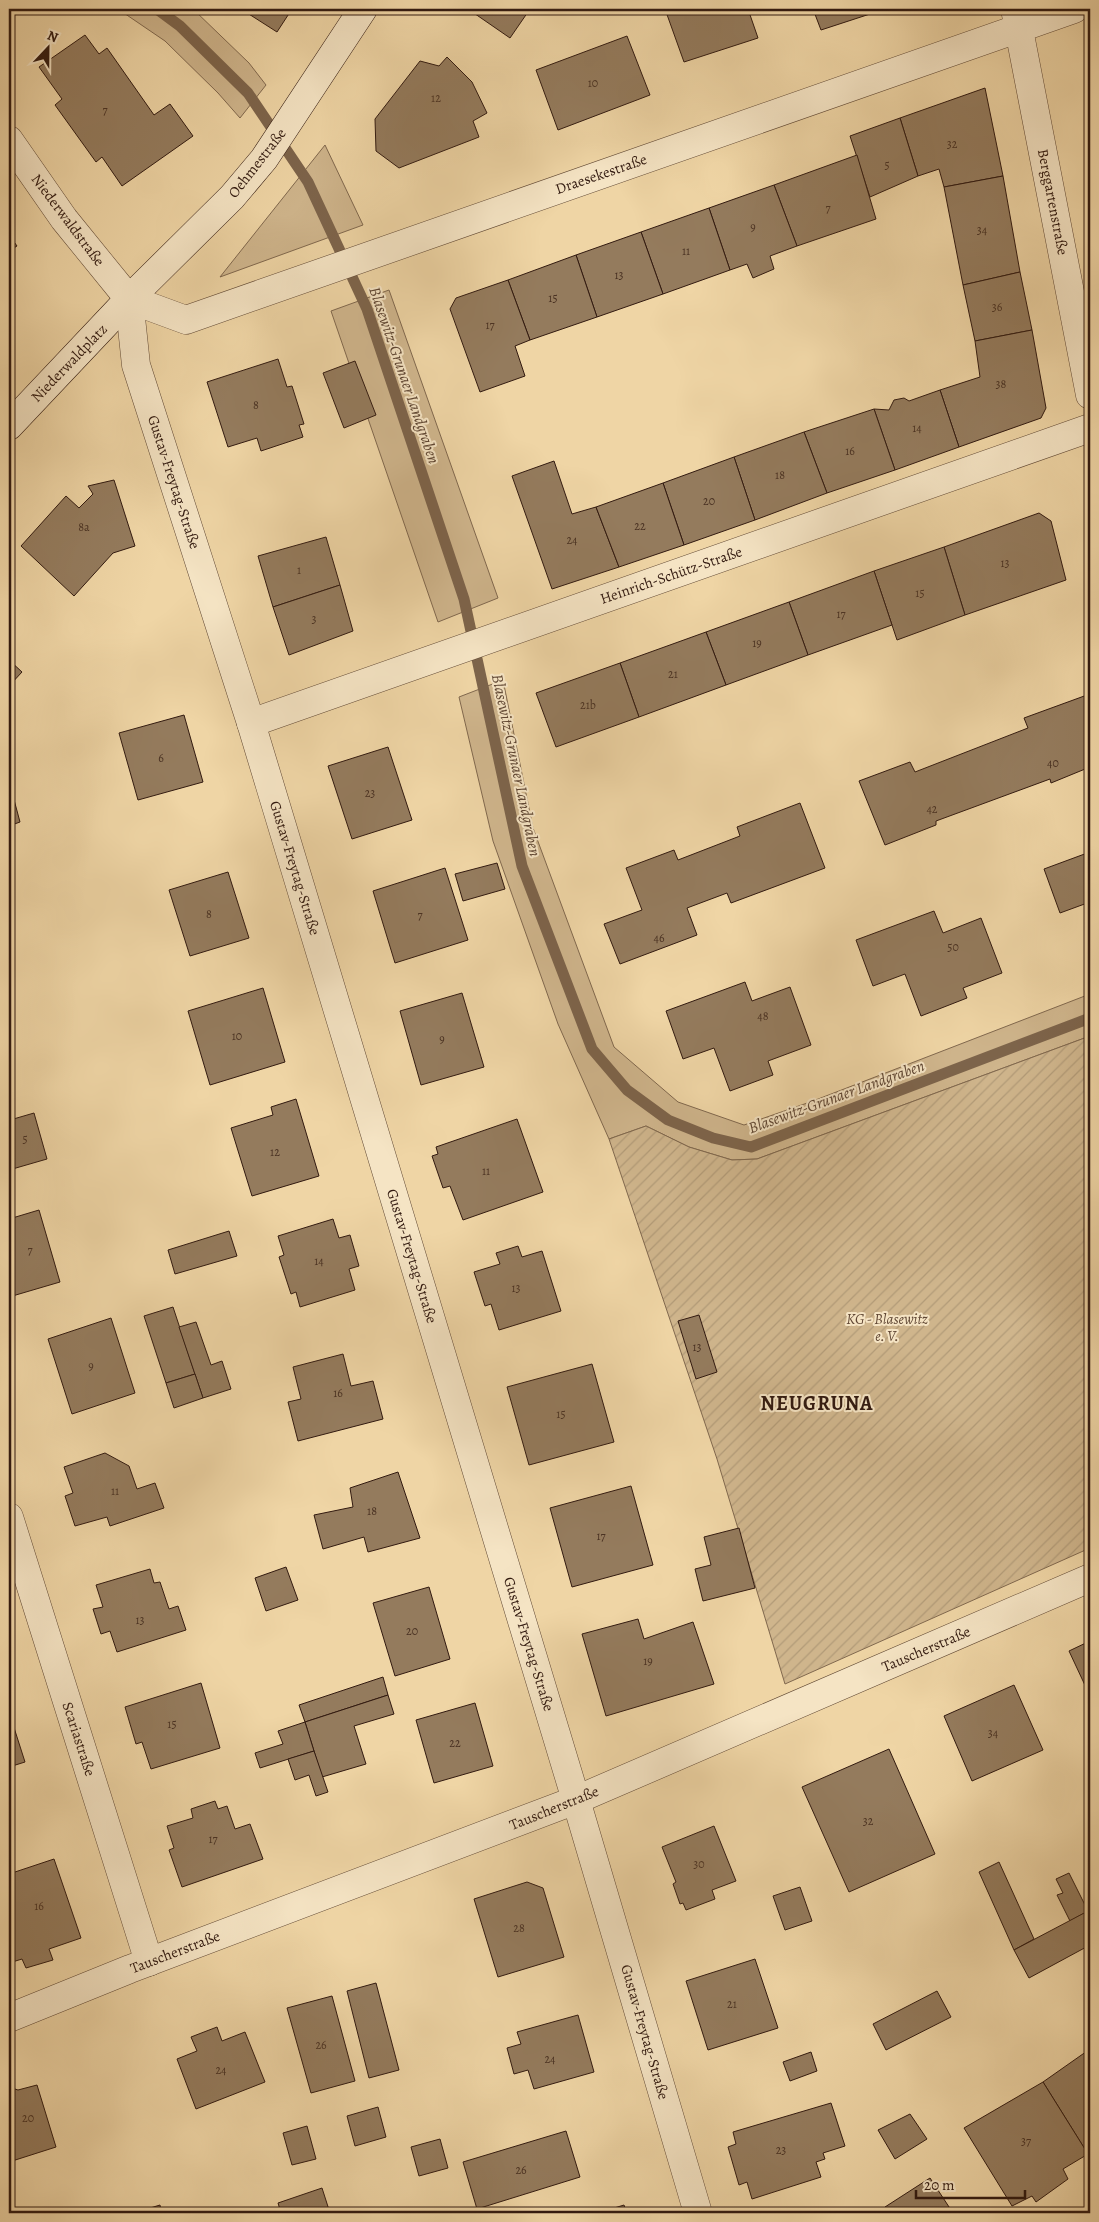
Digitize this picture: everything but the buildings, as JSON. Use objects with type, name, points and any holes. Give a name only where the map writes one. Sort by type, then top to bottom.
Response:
[{"type":"street","name":"Oehmestraße","points":[[129,300],[232,197],[264,159],[363,9]]},
{"type":"street","name":"Draesekestraße","points":[[129,300],[186,320],[374,254],[1017,19],[1074,9]]},
{"type":"street","name":"Berggartenstraße","points":[[1017,19],[1090,395]]},
{"type":"street","name":"Niederwaldstraße","points":[[9,140],[64,219],[129,300]]},
{"type":"street","name":"Niederwaldplatz","points":[[9,426],[129,300]]},
{"type":"street","name":"Gustav-Freytag-Straße","points":[[129,300],[136,365],[251,723],[576,1800],[698,2213]]},
{"type":"street","name":"Heinrich-Schütz-Straße","points":[[251,723],[1090,428]]},
{"type":"street","name":"Scariastraße","points":[[9,1517],[150,1962]]},
{"type":"street","name":"Tauscherstraße","points":[[9,2018],[150,1962],[576,1800],[1090,1578]]},
{"type":"green space","points":[[118,9],[193,9],[249,63],[266,85],[240,118],[218,93],[165,41]]},
{"type":"green space","points":[[325,145],[363,225],[220,277]]},
{"type":"green space","points":[[389,290],[498,598],[438,622],[331,311]]},
{"type":"green space","points":[[503,680],[533,828],[614,1047],[678,1102],[744,1125],[813,1101],[1090,994],[1090,1036],[757,1159],[732,1160],[689,1147],[646,1126],[609,1139],[558,1024],[493,841],[459,697]]},
{"type":"green space","name":"KG - Blasewitz e. V.","points":[[1090,1036],[1090,1548],[785,1684],[717,1459],[609,1139],[646,1126],[689,1147],[732,1160],[757,1159]]},
{"type":"waterway","name":"Blasewitz‐Grunaer Landgraben","points":[[157,9],[180,26],[248,93],[308,182],[367,309],[464,599],[522,866],[592,1049],[627,1090],[668,1120],[713,1138],[751,1147],[1090,1018]]},
{"type":"district","name":"NEUGRUNA","points":[[817,1403]]}]
